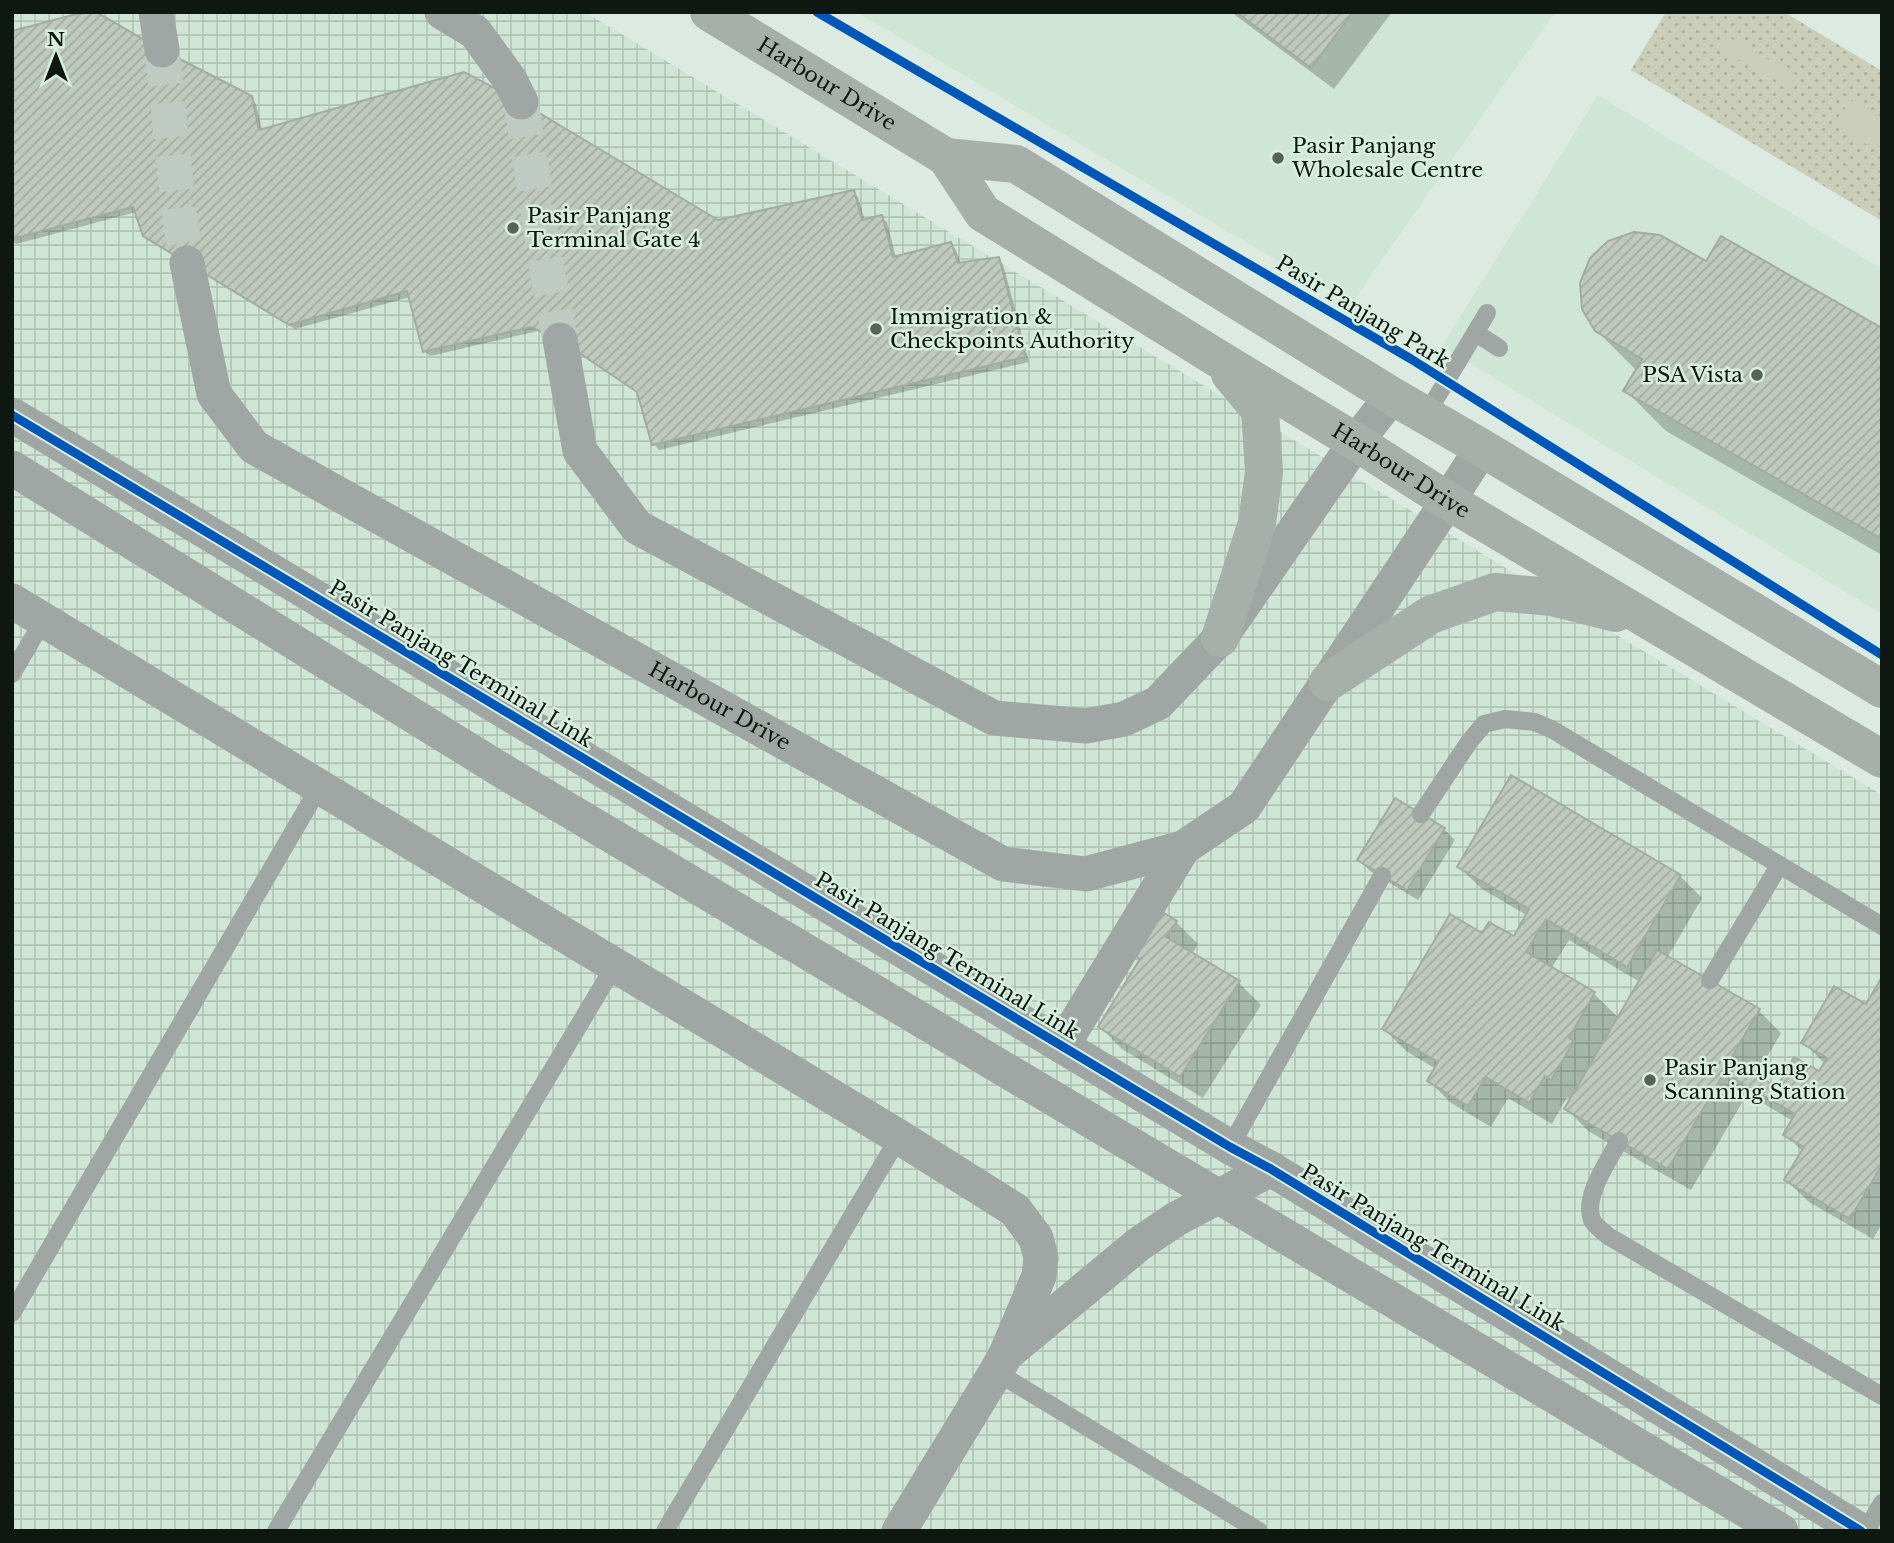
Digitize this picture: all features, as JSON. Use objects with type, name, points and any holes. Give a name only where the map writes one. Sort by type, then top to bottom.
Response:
[{"type":"main road","name":"Harbour Drive","points":[[709,12],[946,157],[983,213],[1448,500],[1882,759]]},
{"type":"main road","name":"Harbour Drive","points":[[946,157],[1017,164],[1392,396],[1882,689]]},
{"type":"main road","points":[[1217,358],[1260,410],[1264,472],[1256,523],[1220,638]]},
{"type":"main road","points":[[1328,682],[1430,615],[1495,592],[1552,597],[1655,622]]},
{"type":"street","points":[[156,12],[162,50]]},
{"type":"street","points":[[442,12],[475,32],[510,80],[521,102]]},
{"type":"street","name":"Harbour Drive","points":[[187,263],[214,394],[254,447],[1003,863],[1086,874],[1183,848],[1244,807],[1482,448]]},
{"type":"street","points":[[560,340],[580,452],[637,527],[994,718],[1086,726],[1125,719],[1158,704],[1220,638],[1356,442],[1392,396]]},
{"type":"street","name":"Pasir Panjang Terminal Link","points":[[12,415],[1271,1170],[1863,1531]]},
{"type":"street","points":[[12,468],[506,773],[1781,1531]]},
{"type":"street","points":[[12,601],[899,1137],[1015,1210],[1036,1238],[1041,1258],[1039,1276],[1001,1363],[899,1531]]},
{"type":"street","points":[[1062,1046],[1183,848]]},
{"type":"street","points":[[1001,1363],[1097,1277],[1139,1244],[1176,1219],[1271,1170]]},
{"type":"lane","points":[[1426,415],[1487,313]]},
{"type":"lane","points":[[1476,332],[1499,348]]},
{"type":"lane","points":[[12,674],[44,620]]},
{"type":"lane","points":[[1421,814],[1484,724],[1505,719],[1535,722],[1553,730],[1882,926]]},
{"type":"lane","points":[[12,1313],[320,786]]},
{"type":"lane","points":[[1710,980],[1779,866]]},
{"type":"lane","points":[[1230,1147],[1382,876]]},
{"type":"lane","points":[[276,1531],[615,965]]},
{"type":"lane","points":[[665,1531],[899,1137]]},
{"type":"lane","points":[[1619,1141],[1594,1187],[1590,1207],[1593,1222],[1608,1236],[1882,1396]]},
{"type":"lane","points":[[1001,1363],[1259,1531]]},
{"type":"lane","points":[[1863,1531],[1882,1503]]},
{"type":"shaded area","points":[[12,12],[585,12],[1882,795],[1882,1531],[12,1531]]},
{"type":"shaded area","name":"Pasir Panjang Wholesale Centre","points":[[857,12],[1555,12],[1351,304]]},
{"type":"shaded area","points":[[1666,12],[1784,12],[1882,71],[1882,221],[1631,70]]},
{"type":"shaded area","points":[[1723,34],[1798,76],[1791,89],[1716,47]]},
{"type":"shaded area","points":[[1598,95],[1882,269],[1882,614],[1442,346]]},
{"type":"shaded area","points":[[1850,100],[1882,117],[1882,153],[1834,126]]},
{"type":"building","name":"Pasir Panjang Terminal Gate 4","points":[[84,12],[96,12],[162,50],[252,96],[259,130],[464,72],[521,102],[718,220],[854,190],[862,220],[882,215],[893,257],[951,242],[958,263],[999,257],[1025,357],[652,445],[637,392],[560,340],[531,327],[423,352],[407,291],[289,325],[143,236],[133,207],[12,239],[12,31]]},
{"type":"building","points":[[1236,12],[1353,12],[1311,68]]},
{"type":"building","name":"PSA Vista","points":[[1634,232],[1660,235],[1706,261],[1721,236],[1882,328],[1882,539],[1623,391],[1642,359],[1595,331],[1582,309],[1580,283],[1590,258],[1608,241]]},
{"type":"building","points":[[1511,775],[1681,875],[1627,967],[1546,919],[1526,952],[1595,992],[1569,1038],[1574,1041],[1551,1080],[1545,1076],[1529,1103],[1486,1077],[1468,1106],[1427,1081],[1438,1062],[1382,1029],[1450,914],[1482,933],[1489,922],[1514,936],[1529,909],[1457,867]]},
{"type":"building","points":[[1395,798],[1445,828],[1407,890],[1357,860]]},
{"type":"building","points":[[1161,911],[1177,921],[1166,937],[1240,981],[1180,1077],[1098,1027],[1140,959],[1134,954]]},
{"type":"building","name":"Pasir Panjang Scanning Station","points":[[1657,950],[1760,1009],[1730,1060],[1777,1087],[1794,1057],[1819,1071],[1827,1058],[1801,1043],[1834,986],[1866,1004],[1882,977],[1882,1165],[1850,1219],[1784,1180],[1804,1147],[1783,1135],[1795,1114],[1724,1073],[1668,1169],[1564,1109]]},
{"type":"tunnel","points":[[162,50],[187,263]]},
{"type":"tunnel","points":[[521,102],[560,340]]},
{"type":"cycle path","name":"Pasir Panjang Park","points":[[817,12],[1411,359],[1882,655]]},
{"type":"cycle path","points":[[12,415],[1230,1147],[1271,1169],[1861,1531]]},
{"type":"place","name":"Pasir Panjang Wholesale Centre","points":[[1278,158]]},
{"type":"place","name":"Pasir Panjang Terminal Gate 4","points":[[513,228]]},
{"type":"place","name":"Immigration & Checkpoints Authority","points":[[876,329]]},
{"type":"place","name":"PSA Vista","points":[[1757,375]]},
{"type":"place","name":"Pasir Panjang Scanning Station","points":[[1650,1080]]}]
